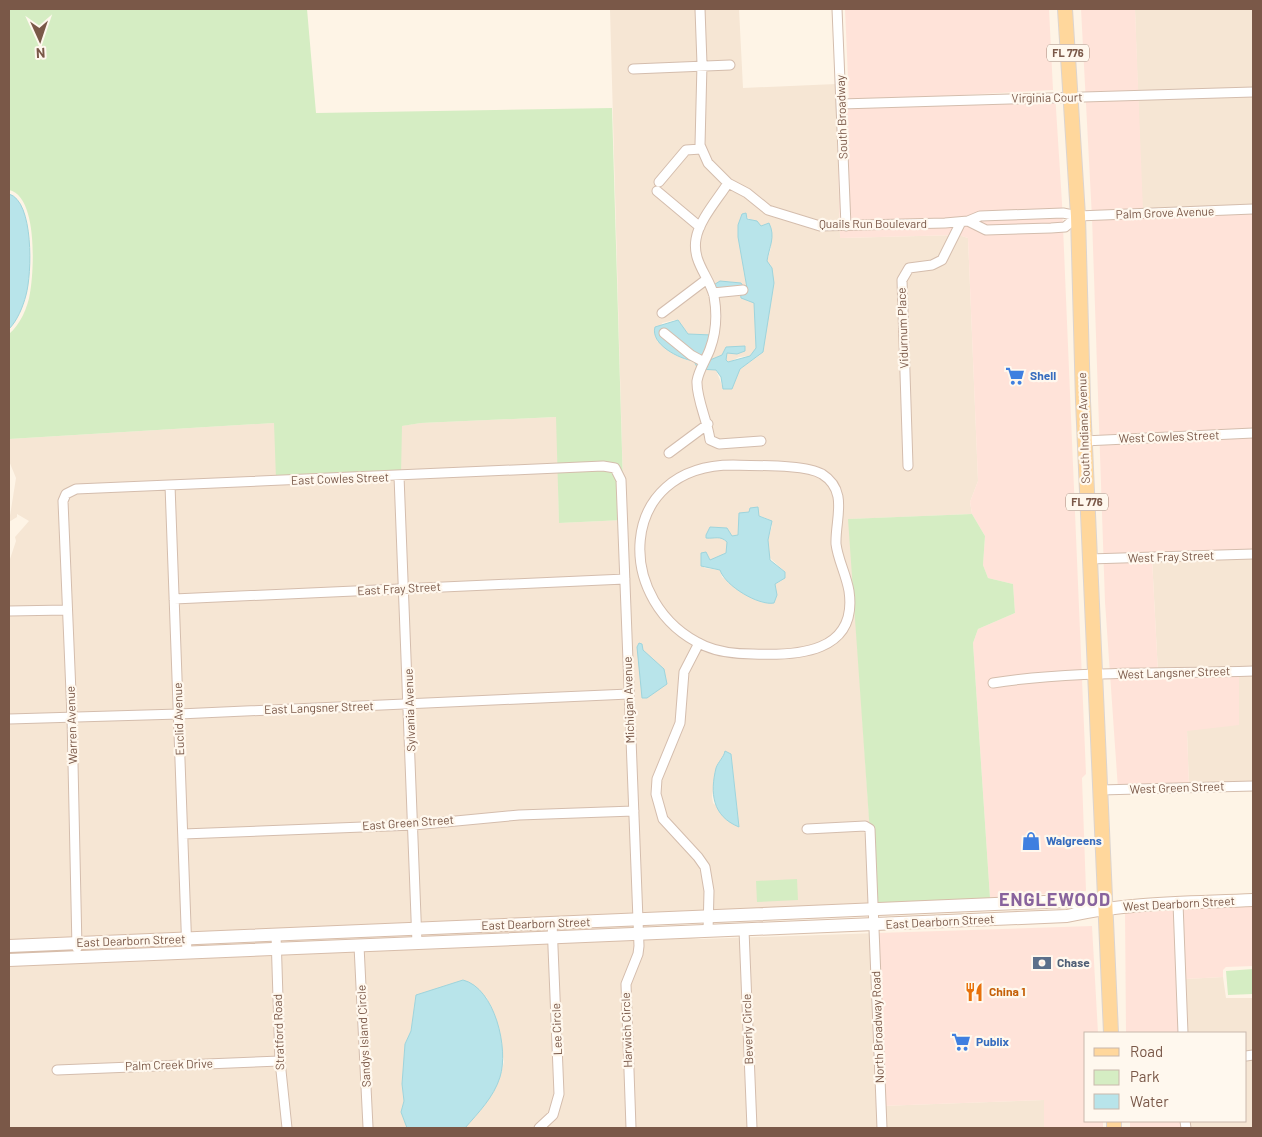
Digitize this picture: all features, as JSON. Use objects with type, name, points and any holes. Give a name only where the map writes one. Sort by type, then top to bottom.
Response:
[{"type":"main road","name":"South Indiana Avenue","points":[[1065,9],[1078,216],[1084,441],[1104,908]]},
{"type":"main road","name":"West Dearborn Street","points":[[1104,908],[1253,900]]},
{"type":"main road","name":"East Dearborn Street","points":[[9,946],[1067,901],[1104,908]]},
{"type":"main road","name":"East Dearborn Street","points":[[9,960],[1068,916],[1104,908]]},
{"type":"main road","name":"FL 776","points":[[1104,908],[1111,1032]]},
{"type":"street","points":[[700,9],[702,66],[701,149],[686,150],[658,187],[700,227]]},
{"type":"street","name":"South Broadway","points":[[837,9],[846,226]]},
{"type":"street","points":[[633,69],[730,65]]},
{"type":"street","name":"Virginia Court","points":[[841,104],[1253,92]]},
{"type":"street","name":"Quails Run Boulevard","points":[[701,149],[708,163],[728,183],[776,213],[820,226],[964,221],[980,216],[1063,213],[1078,216]]},
{"type":"street","points":[[728,183],[700,227],[696,238],[696,256],[707,279],[715,308],[715,332],[699,373],[698,389],[708,424],[710,440],[719,444],[762,441]]},
{"type":"street","name":"Palm Grove Avenue","points":[[1078,216],[1253,209]]},
{"type":"street","name":"Quails Run Boulevard","points":[[964,221],[986,230],[1051,228],[1065,227],[1078,216]]},
{"type":"street","name":"Vidurnum Place","points":[[908,466],[902,280],[909,268],[932,265],[942,260],[964,221]]},
{"type":"street","points":[[662,313],[707,279]]},
{"type":"street","points":[[712,293],[743,290]]},
{"type":"street","points":[[664,333],[704,362]]},
{"type":"street","points":[[670,453],[708,424]]},
{"type":"street","name":"West Cowles Street","points":[[1084,441],[1253,433]]},
{"type":"street","name":"East Cowles Street","points":[[66,494],[76,489],[603,466],[616,468]]},
{"type":"street","points":[[716,466],[806,469],[822,474],[833,484],[839,500],[836,543],[849,598],[845,622],[836,636],[819,649],[795,654],[732,653],[699,643],[680,629],[661,609],[644,575],[640,552],[641,534],[646,513],[652,501],[678,478],[716,466]]},
{"type":"street","name":"Michigan Avenue","points":[[616,468],[621,480],[639,934]]},
{"type":"street","name":"Sylvania Avenue","points":[[400,476],[410,705],[417,943]]},
{"type":"street","name":"Euclid Avenue","points":[[170,486],[188,953]]},
{"type":"street","name":"Warren Avenue","points":[[66,494],[63,501],[72,717],[77,957]]},
{"type":"street","name":"West Fray Street","points":[[1089,559],[1253,554]]},
{"type":"street","name":"East Fray Street","points":[[174,599],[625,579]]},
{"type":"street","points":[[9,611],[67,610]]},
{"type":"street","points":[[699,643],[684,672],[680,724],[657,779],[656,794],[660,814],[665,823],[698,857],[705,868],[709,891],[708,931]]},
{"type":"street","name":"West Langsner Street","points":[[1094,676],[1253,671]]},
{"type":"street","points":[[993,683],[1094,676]]},
{"type":"street","name":"East Langsner Street","points":[[9,719],[410,705],[629,694]]},
{"type":"street","name":"West Green Street","points":[[1100,790],[1253,786]]},
{"type":"street","name":"East Green Street","points":[[183,834],[414,825],[503,816],[634,811]]},
{"type":"street","name":"North Broadway Road","points":[[807,829],[865,826],[870,829],[882,1128]]},
{"type":"street","points":[[1178,903],[1183,1032]]},
{"type":"street","name":"Lee Circle","points":[[539,1128],[553,1114],[560,1094],[552,923]]},
{"type":"street","name":"Beverly Circle","points":[[744,930],[752,1128]]},
{"type":"street","name":"Harwich Circle","points":[[631,1128],[625,989],[628,975],[638,954],[639,934]]},
{"type":"street","name":"Stratford Road","points":[[276,935],[280,1061],[288,1128]]},
{"type":"street","name":"Sandys Island Circle","points":[[359,946],[368,1126]]},
{"type":"street","name":"Palm Creek Drive","points":[[57,1070],[280,1061]]},
{"type":"shaded area","points":[[610,9],[739,9],[743,88],[836,84],[840,238],[959,235],[968,238],[978,481],[970,502],[972,514],[849,519],[875,905],[9,941],[9,562],[16,541],[15,537],[29,521],[17,514],[17,517],[9,522],[16,478],[9,461],[9,439],[274,423],[401,474],[401,426],[421,423],[557,417],[559,523],[624,520]],"holes":[[[742,214],[761,226],[771,248],[767,261],[769,266],[760,355],[740,369],[733,386],[723,388],[716,370],[698,369],[694,361],[686,360],[657,341],[662,323],[678,320],[688,334],[712,335],[707,357],[710,360],[723,355],[726,347],[745,347],[745,351],[737,354],[729,351],[726,353],[728,363],[739,357],[750,356],[756,348],[754,303],[725,281],[740,283],[745,289],[747,288],[738,225]],[[750,512],[768,519],[772,526],[768,540],[768,556],[785,572],[781,581],[775,584],[774,588],[777,595],[774,603],[763,603],[749,597],[722,577],[720,570],[704,568],[706,552],[711,561],[726,553],[728,549],[727,542],[723,539],[714,536],[709,539],[714,527],[727,528],[732,536],[738,535],[738,526]],[[639,643],[642,644],[643,698],[637,647]],[[725,754],[731,754],[739,827],[713,803],[716,767]]]},
{"type":"shaded area","points":[[834,9],[842,9],[846,101],[849,105],[1055,93],[1062,203],[1086,774],[1082,778],[1086,891],[990,898],[973,643],[978,629],[1015,613],[1013,584],[988,578],[983,565],[985,536],[972,514],[970,502],[978,481],[968,238],[958,235],[840,238]]},
{"type":"shaded area","points":[[845,9],[1049,9],[1053,90],[849,101]]},
{"type":"shaded area","points":[[1081,9],[1135,9],[1143,211],[1253,207],[1253,554],[1152,558],[1158,673],[1239,670],[1239,725],[1187,731],[1189,786],[1118,789],[1105,602],[1092,218]]},
{"type":"shaded area","points":[[1135,9],[1253,9],[1253,207],[1142,211]]},
{"type":"shaded area","points":[[1253,554],[1253,783],[1189,786],[1187,730],[1158,673],[1152,558]]},
{"type":"shaded area","points":[[1253,905],[1253,966],[1226,967],[1223,970],[1223,977],[1186,979],[1188,1032],[1126,1032],[1125,910]]},
{"type":"shaded area","points":[[648,924],[651,929],[9,956],[9,950]]},
{"type":"shaded area","points":[[1092,926],[1098,1032],[1084,1032],[1084,1122],[1103,1122],[1103,1128],[1044,1128],[1044,1100],[881,1106],[877,933]]},
{"type":"shaded area","points":[[877,933],[881,1106],[1044,1100],[1044,1128],[465,1128],[485,1105],[500,1077],[504,1062],[497,1021],[487,998],[471,983],[463,980],[416,996],[411,1031],[405,1044],[402,1084],[404,1101],[401,1112],[407,1128],[9,1128],[9,965],[680,937],[701,939]]},
{"type":"shaded area","points":[[1223,977],[1226,998],[1253,998],[1253,1128],[1191,1128],[1191,1122],[1247,1122],[1247,1032],[1188,1032],[1186,979]]},
{"type":"shaded area","points":[[1130,1122],[1191,1122],[1191,1128],[1130,1128]]},
{"type":"green space","points":[[9,9],[307,9],[316,113],[612,108],[624,520],[559,523],[556,417],[421,423],[402,426],[401,474],[276,479],[274,423],[9,439],[9,334],[20,321],[27,304],[30,293],[33,252],[32,236],[25,206],[18,195],[9,190]]},
{"type":"green space","points":[[972,514],[985,536],[983,565],[988,578],[1013,584],[1015,613],[978,629],[973,643],[990,898],[875,905],[848,519]]},
{"type":"green space","points":[[797,879],[798,900],[757,902],[756,881]]},
{"type":"green space","points":[[1253,969],[1253,994],[1228,995],[1226,971]]},
{"type":"water","points":[[9,194],[17,199],[23,210],[27,223],[30,256],[25,300],[17,318],[9,329]]},
{"type":"water","points":[[746,213],[747,219],[757,221],[761,226],[769,223],[771,228],[772,237],[767,261],[772,268],[774,283],[763,352],[740,369],[732,389],[723,389],[721,377],[716,370],[698,369],[694,361],[667,350],[657,339],[655,327],[678,320],[688,334],[712,335],[707,356],[710,360],[722,355],[726,347],[745,346],[745,351],[737,354],[727,353],[726,360],[728,362],[750,356],[756,348],[754,303],[741,298],[740,291],[715,294],[712,286],[720,281],[741,283],[745,289],[747,288],[738,237],[738,225],[742,214]]},
{"type":"water","points":[[758,507],[759,516],[772,521],[768,540],[770,560],[785,572],[785,578],[775,584],[777,595],[774,603],[760,601],[743,594],[728,582],[720,570],[701,566],[701,553],[706,552],[710,560],[726,553],[727,542],[720,538],[706,538],[710,527],[727,528],[732,536],[738,535],[739,513],[749,512],[750,508]]},
{"type":"water","points":[[639,643],[642,644],[643,650],[664,669],[667,684],[647,698],[642,698],[637,647]]},
{"type":"water","points":[[725,751],[731,754],[739,827],[723,817],[715,803],[714,777],[716,768]]},
{"type":"water","points":[[463,980],[474,985],[484,995],[497,1021],[503,1051],[500,1077],[494,1091],[465,1128],[407,1128],[401,1112],[404,1101],[402,1084],[405,1044],[411,1031],[416,995]]},
{"type":"place","name":"Shell","points":[[1015,376]]},
{"type":"place","name":"Walgreens","points":[[1031,841]]},
{"type":"place","name":"Chase","points":[[1042,963]]},
{"type":"place","name":"China 1","points":[[974,992]]},
{"type":"place","name":"Publix","points":[[961,1042]]},
{"type":"district","name":"ENGLEWOOD","points":[[1055,900]]}]
